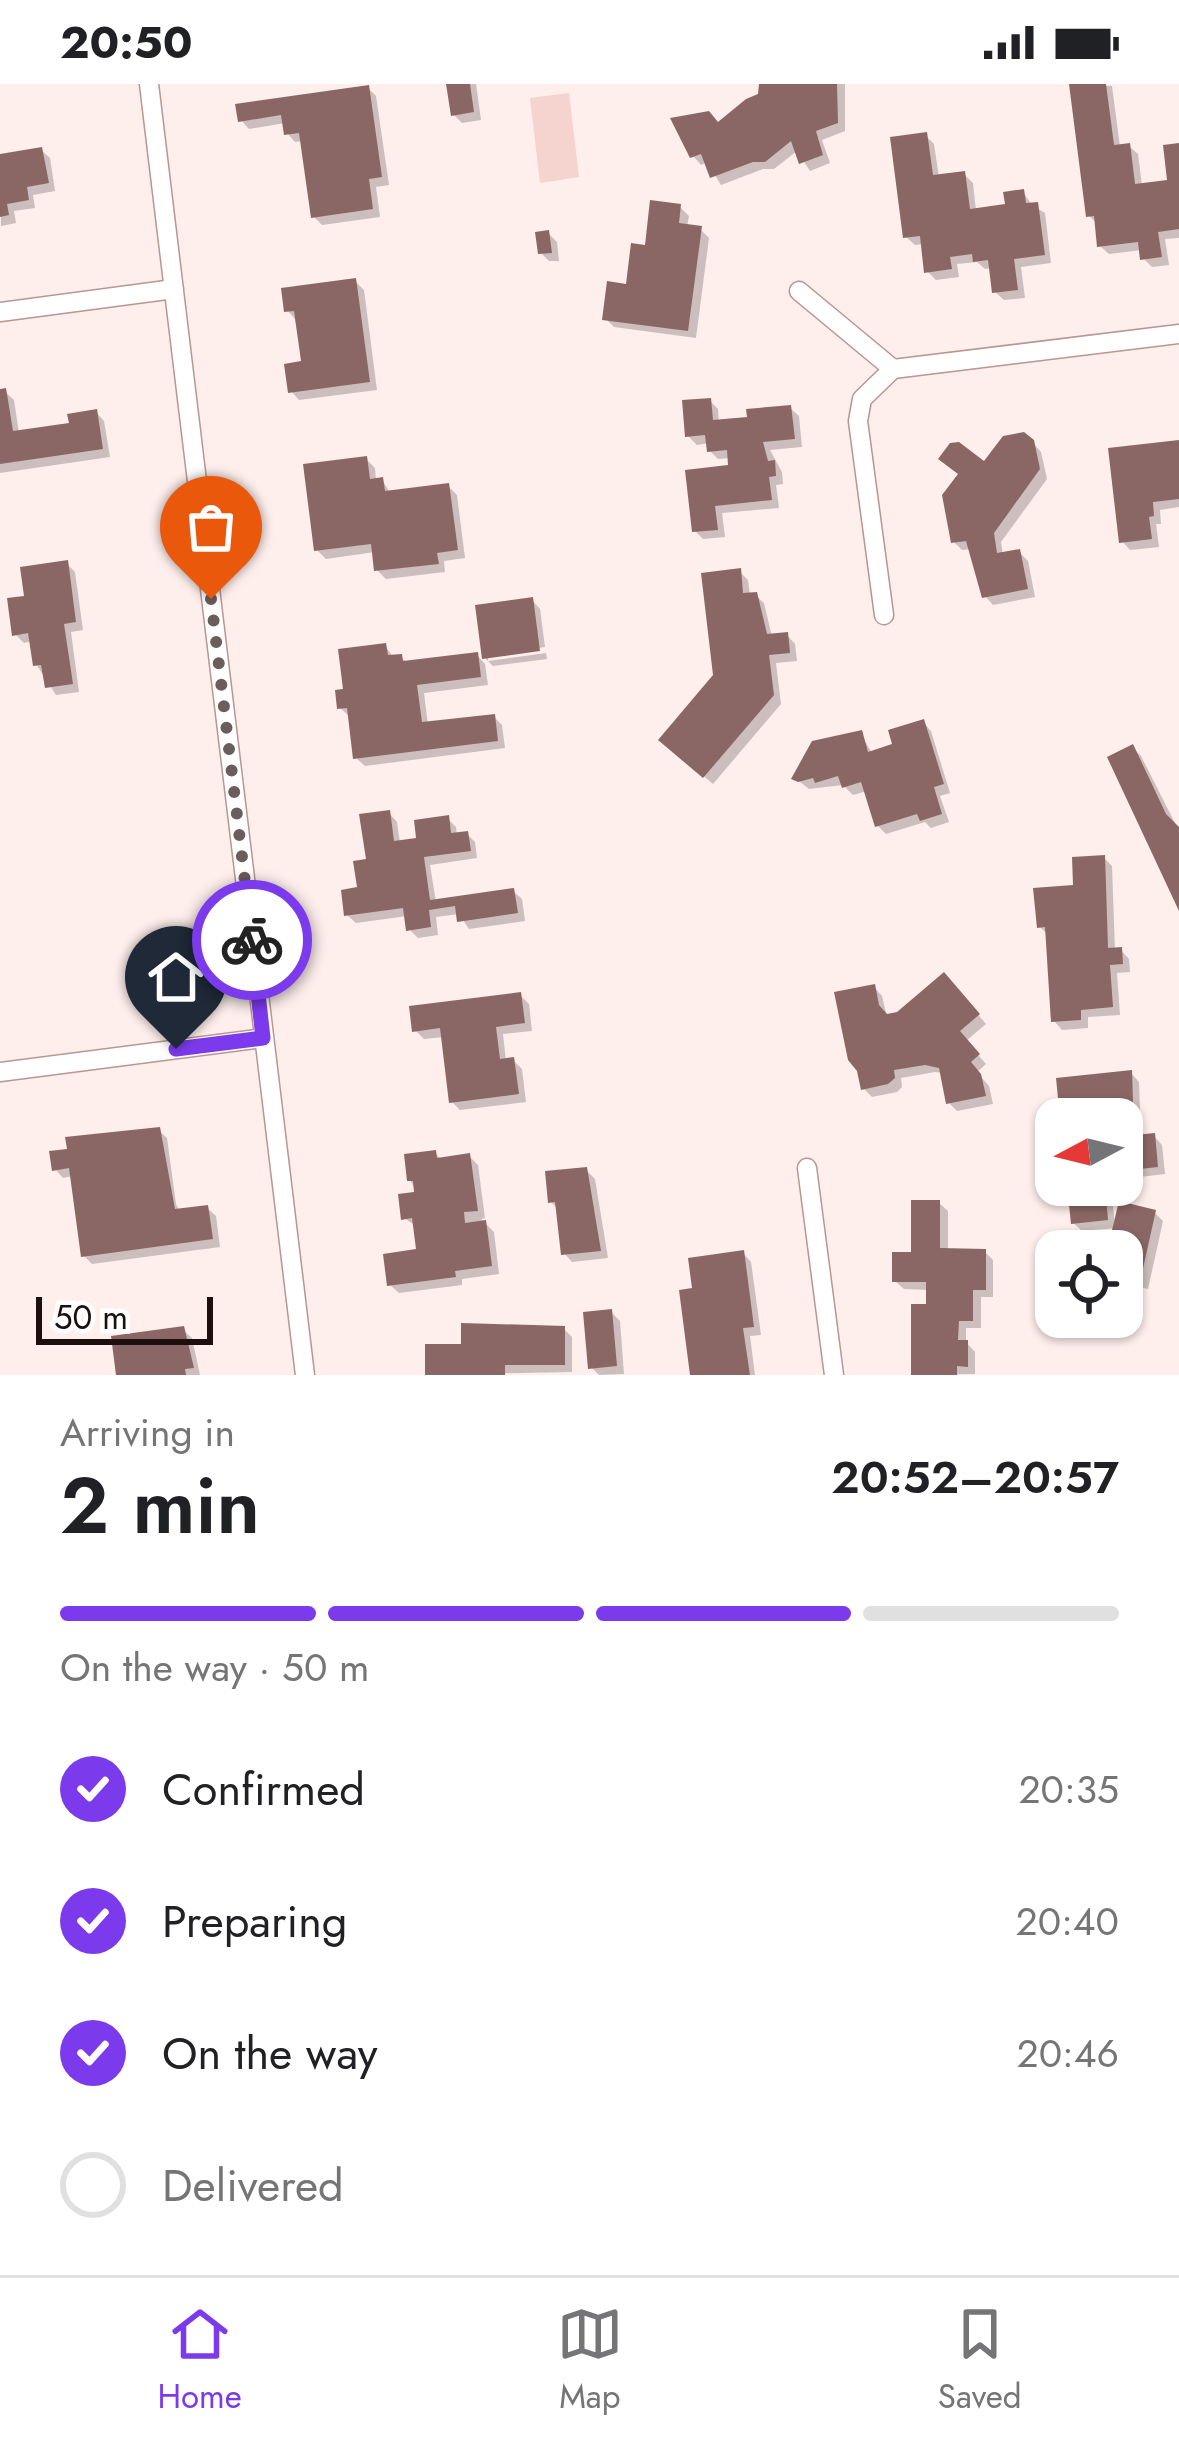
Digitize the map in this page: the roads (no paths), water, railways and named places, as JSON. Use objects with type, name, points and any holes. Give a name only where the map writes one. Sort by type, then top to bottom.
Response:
[{"type":"street","points":[[149,84],[305,1375]]},
{"type":"street","points":[[0,312],[174,289]]},
{"type":"street","points":[[800,291],[892,369]]},
{"type":"street","points":[[884,615],[858,421],[862,399],[892,369],[1179,334]]},
{"type":"street","points":[[0,1072],[263,1038]]},
{"type":"street","points":[[807,1168],[834,1375]]}]
